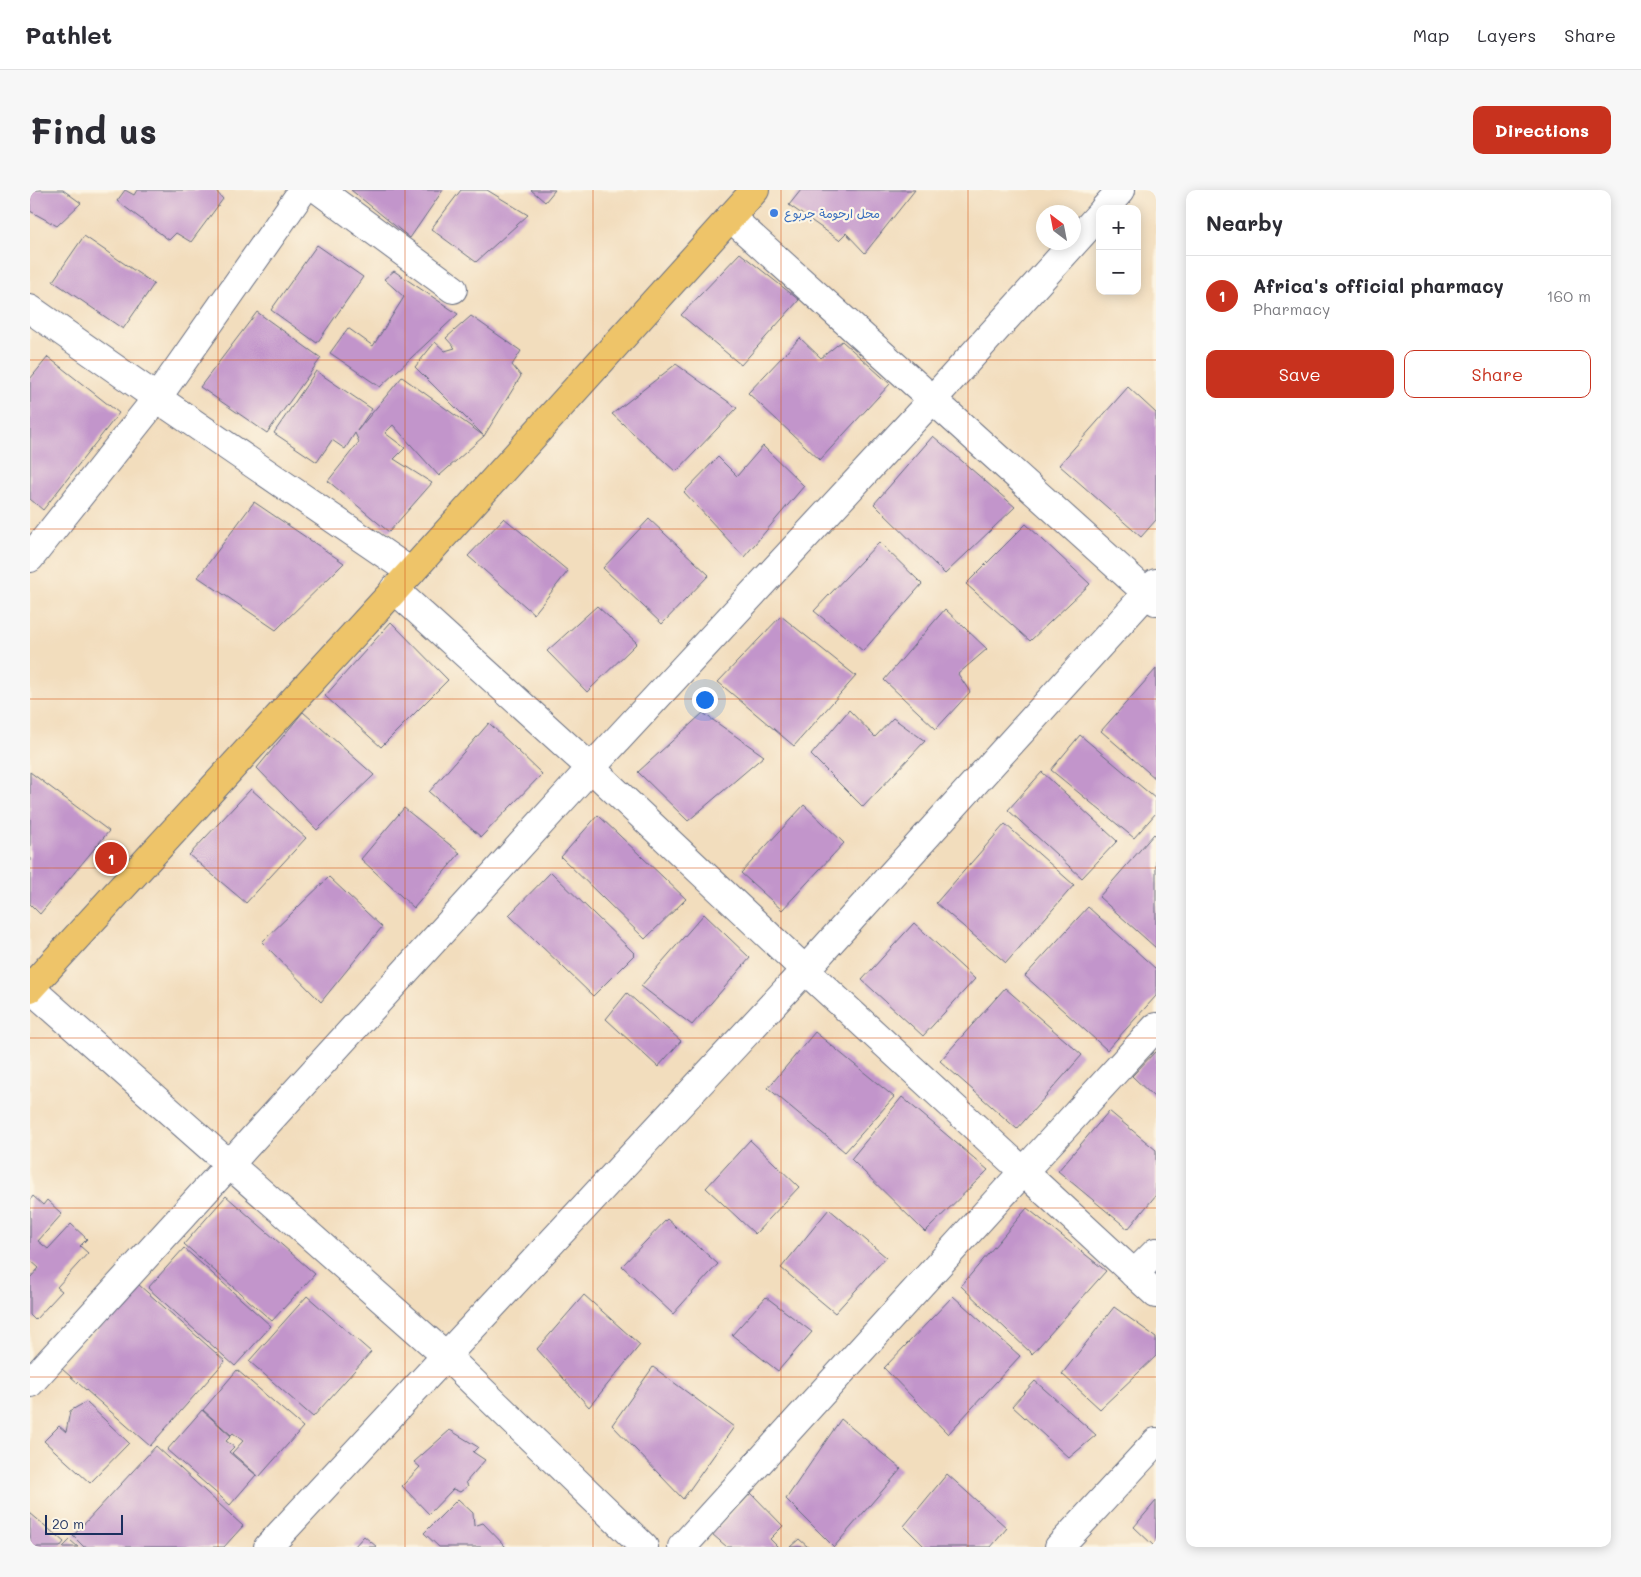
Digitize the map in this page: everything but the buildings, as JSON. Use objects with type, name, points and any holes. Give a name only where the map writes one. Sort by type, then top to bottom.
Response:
[{"type":"main road","points":[[30,988],[403,580],[755,190]]},
{"type":"street","points":[[1108,205],[1121,190]]},
{"type":"street","points":[[30,558],[156,398],[299,193],[454,289]]},
{"type":"street","points":[[268,1547],[1153,593],[932,400],[730,217]]},
{"type":"street","points":[[30,1383],[592,768],[932,400],[1096,218]]},
{"type":"street","points":[[30,308],[156,398],[403,580],[592,768],[805,970],[1156,1294]]},
{"type":"street","points":[[30,988],[445,1355],[644,1547]]},
{"type":"street","points":[[682,1547],[1156,1027]]},
{"type":"street","points":[[1134,1274],[1156,1252]]},
{"type":"street","points":[[1059,1547],[1156,1442]]},
{"type":"place","name":"محل ارحومة جربوع","points":[[774,213]]},
{"type":"place","name":"Africa's official pharmacy","points":[[111,858]]}]
